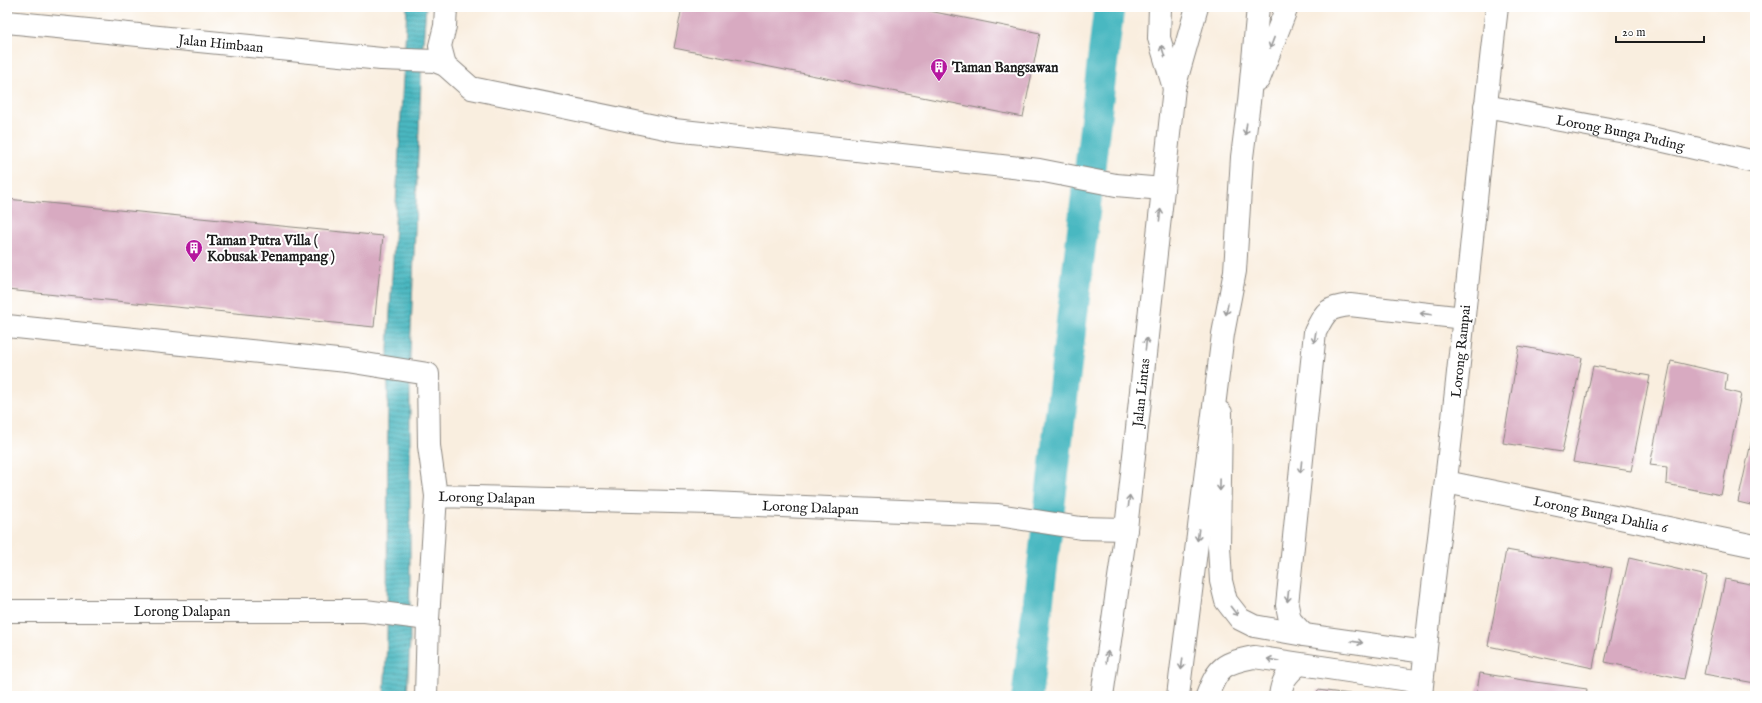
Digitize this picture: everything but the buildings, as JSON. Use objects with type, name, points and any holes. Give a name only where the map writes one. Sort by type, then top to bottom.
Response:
[{"type":"main road","points":[[446,7],[445,26],[440,46],[440,63],[471,88],[674,130],[1039,170],[1116,185],[1163,189]]},
{"type":"main road","name":"Jalan Lintas","points":[[1160,7],[1159,38],[1174,88]]},
{"type":"main road","name":"Jalan Lintas","points":[[1102,696],[1126,529],[1174,88],[1197,7]]},
{"type":"main road","points":[[1178,696],[1223,334],[1235,271],[1242,157],[1250,102],[1258,7]]},
{"type":"main road","points":[[1250,102],[1287,7]]},
{"type":"main road","name":"Lorong Rampai","points":[[1421,689],[1446,482],[1485,106],[1497,7]]},
{"type":"main road","name":"Jalan Himbaan","points":[[7,22],[381,59],[440,63]]},
{"type":"main road","name":"Lorong Bunga Puding","points":[[1485,106],[1625,132],[1755,162]]},
{"type":"main road","points":[[1304,635],[1290,620],[1287,605],[1315,332],[1324,314],[1334,307],[1350,305],[1464,318]]},
{"type":"main road","points":[[7,326],[347,361],[428,374],[429,446],[436,496]]},
{"type":"main road","points":[[1223,334],[1219,546],[1221,581],[1226,601],[1240,619],[1254,626],[1304,635],[1425,652]]},
{"type":"main road","name":"Lorong Bunga Dahlia 6","points":[[1446,482],[1755,546]]},
{"type":"main road","name":"Lorong Dalapan","points":[[7,611],[365,611],[428,618],[436,496],[711,502],[998,515],[1081,528],[1126,529]]},
{"type":"main road","points":[[426,696],[428,618]]},
{"type":"main road","points":[[1207,696],[1212,682],[1219,671],[1230,661],[1254,657],[1421,689]]},
{"type":"main road","points":[[1280,696],[1282,683],[1290,672],[1298,665]]},
{"type":"water","points":[[407,7],[426,7],[422,56],[410,355],[410,640],[407,696],[384,696],[387,642],[388,348]]},
{"type":"waterway","points":[[1027,696],[1109,7]]},
{"type":"place","name":"Taman Bangsawan","points":[[939,82]]},
{"type":"place","name":"Taman Putra Villa ( Kobusak Penampang )","points":[[194,263]]}]
